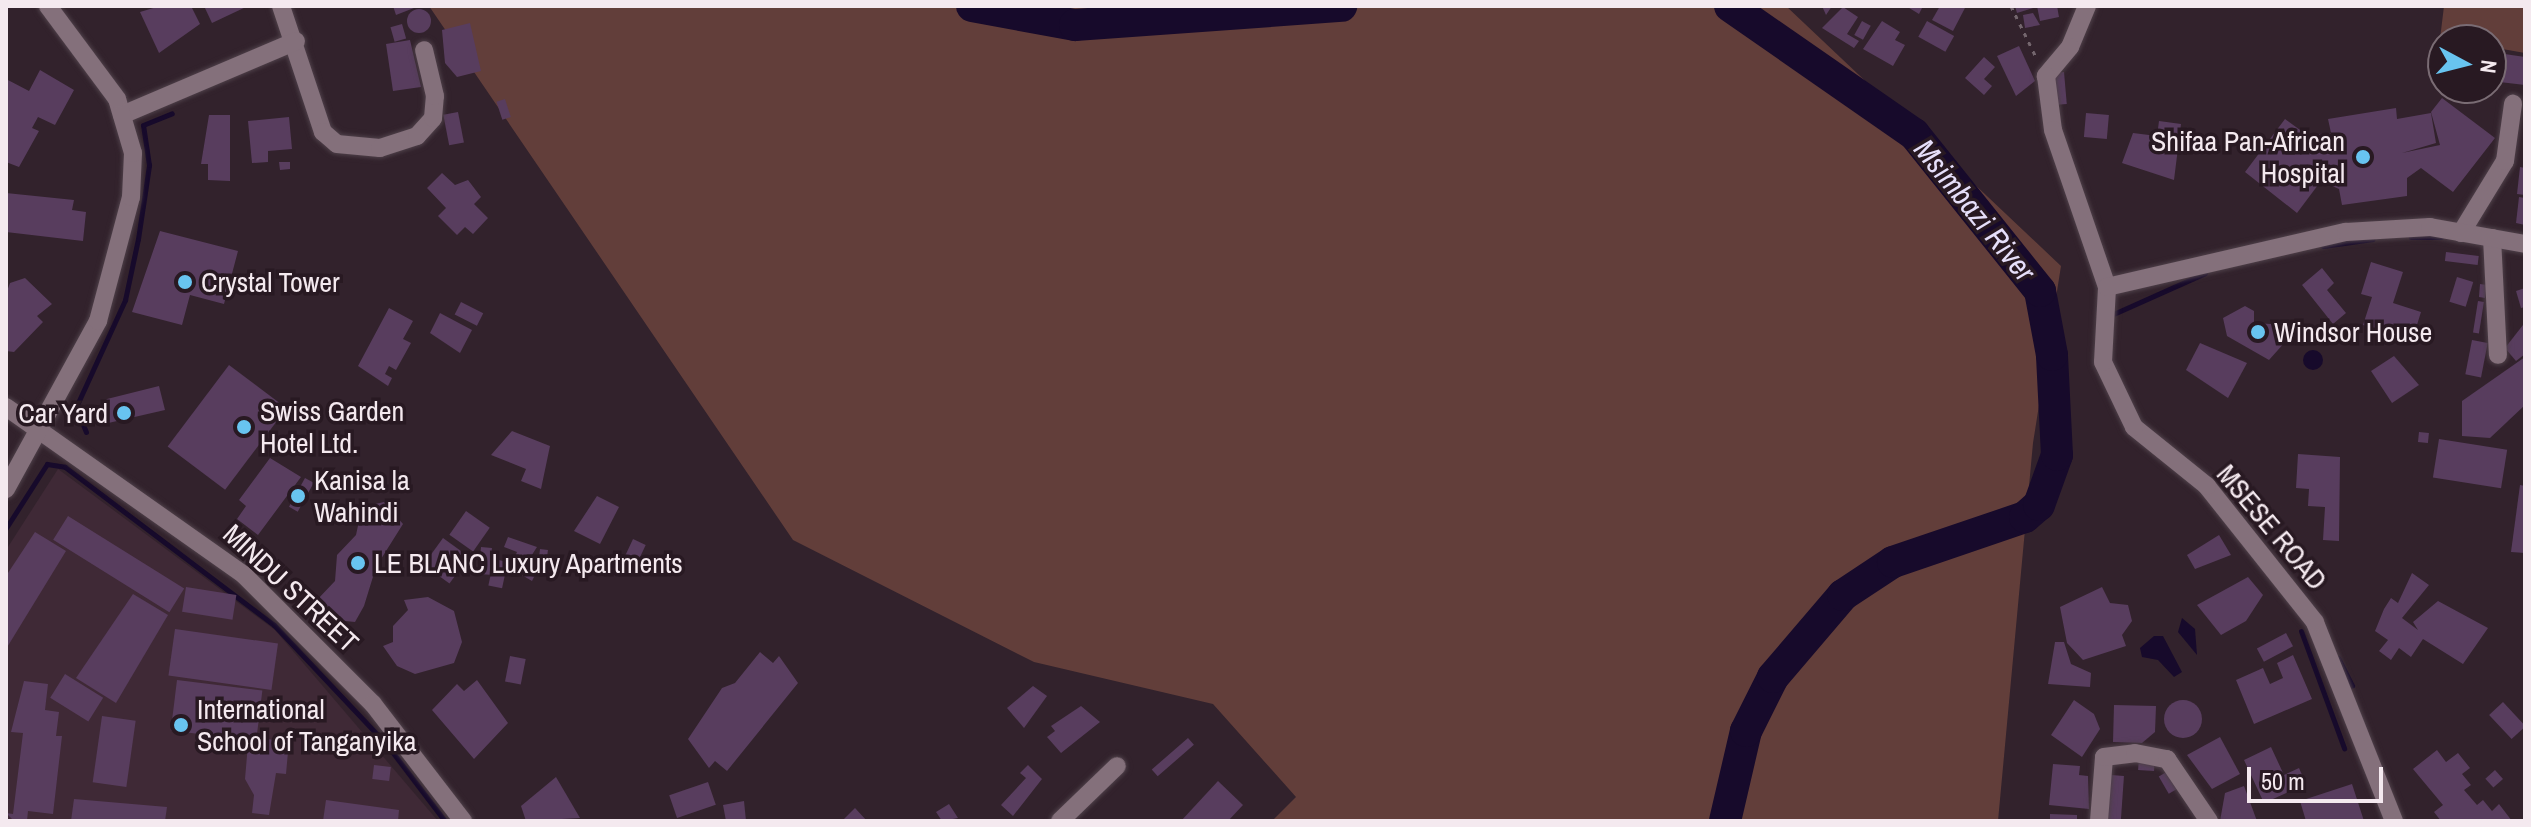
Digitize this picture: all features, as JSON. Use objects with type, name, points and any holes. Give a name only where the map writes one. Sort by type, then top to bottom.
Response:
[{"type":"street","points":[[6,489],[43,431],[98,321],[122,252],[133,153],[122,115],[85,47],[48,6]]},
{"type":"street","points":[[281,6],[296,41],[323,132],[360,149],[399,144],[433,118],[424,50]]},
{"type":"street","points":[[2046,76],[2070,47],[2087,6]]},
{"type":"street","points":[[122,115],[296,41]]},
{"type":"street","name":"MSESE ROAD","points":[[2046,76],[2053,130],[2107,287],[2103,362],[2134,427],[2207,486],[2315,622],[2394,821]]},
{"type":"street","points":[[2461,233],[2505,161],[2513,104]]},
{"type":"street","points":[[2107,287],[2346,232],[2430,227],[2525,244]]},
{"type":"street","points":[[2492,238],[2498,355]]},
{"type":"street","name":"MINDU STREET","points":[[6,407],[244,575],[373,704],[463,821]]},
{"type":"street","points":[[2099,821],[2104,757],[2135,753],[2167,759],[2209,821]]},
{"type":"street","points":[[1060,821],[1117,766]]},
{"type":"path","points":[[2011,6],[2046,76]]},
{"type":"shaded area","points":[[429,6],[1786,6],[2061,266],[2033,443],[1998,821],[1272,821],[1296,797],[1213,704],[1034,662],[793,540]]},
{"type":"shaded area","points":[[2444,6],[2525,6],[2525,53],[2507,50],[2507,24],[2442,24]]},
{"type":"shaded area","points":[[2313,350],[2320,353],[2323,360],[2320,367],[2313,370],[2306,367],[2303,360],[2306,353]]},
{"type":"shaded area","name":"International School of Tanganyika","points":[[58,469],[275,630],[438,821],[6,821],[6,550]]},
{"type":"shaded area","points":[[2182,618],[2195,629],[2197,655],[2178,632]]},
{"type":"shaded area","points":[[2154,636],[2163,636],[2182,672],[2174,677],[2158,660],[2142,657],[2140,648]]},
{"type":"building","points":[[160,6],[191,6],[200,24],[159,53],[140,12]]},
{"type":"building","points":[[204,6],[248,6],[212,23]]},
{"type":"building","points":[[393,6],[419,6],[396,15]]},
{"type":"building","points":[[1822,6],[1832,6],[1826,15]]},
{"type":"building","points":[[1906,6],[1923,6],[1919,14]]},
{"type":"building","points":[[1940,6],[1966,6],[1953,31],[1932,20]]},
{"type":"building","points":[[2015,6],[2036,6],[2036,7],[2017,13]]},
{"type":"building","points":[[2037,6],[2057,6],[2059,17],[2040,21]]},
{"type":"building","points":[[1843,7],[1858,17],[1847,34],[1859,41],[1854,48],[1822,28]]},
{"type":"building","points":[[419,9],[428,12],[431,21],[428,30],[419,33],[410,30],[407,21],[410,12]]},
{"type":"building","points":[[2033,13],[2040,25],[2025,28],[2023,15]]},
{"type":"building","points":[[1862,21],[1871,26],[1863,40],[1854,35]]},
{"type":"building","points":[[1882,21],[1900,32],[1895,40],[1905,45],[1893,66],[1863,49]]},
{"type":"building","points":[[1927,21],[1954,36],[1945,52],[1918,37]]},
{"type":"building","points":[[470,23],[481,71],[457,77],[445,63],[442,30]]},
{"type":"building","points":[[402,24],[406,38],[395,42],[390,27]]},
{"type":"building","points":[[410,40],[421,87],[393,91],[386,44]]},
{"type":"building","points":[[2019,46],[2035,81],[2016,96],[1997,56]]},
{"type":"building","points":[[2507,54],[2525,57],[2525,85],[2507,83]]},
{"type":"building","points":[[1984,57],[1995,67],[1984,79],[1992,86],[1984,95],[1965,78]]},
{"type":"building","points":[[40,70],[74,90],[55,125],[38,117],[32,128],[39,131],[19,167],[6,162],[6,79],[29,91]]},
{"type":"building","points":[[2064,72],[2067,104],[2055,105],[2052,73]]},
{"type":"building","points":[[505,99],[511,117],[502,120],[496,102]]},
{"type":"building","points":[[2437,104],[2450,104],[2495,138],[2453,192],[2421,168],[2407,178],[2407,196],[2342,205],[2339,189],[2321,181],[2297,213],[2245,172],[2285,119],[2307,135],[2331,133],[2328,119],[2396,108],[2397,119],[2431,113],[2436,143],[2402,153],[2440,145],[2431,112]]},
{"type":"building","points":[[458,112],[464,142],[449,145],[443,115]]},
{"type":"building","points":[[2086,113],[2109,115],[2107,139],[2084,137]]},
{"type":"building","points":[[209,115],[230,115],[230,181],[208,180],[208,164],[201,164]]},
{"type":"building","points":[[289,117],[292,149],[268,151],[268,162],[252,163],[248,121]]},
{"type":"building","points":[[2159,121],[2181,124],[2174,180],[2122,163],[2133,133],[2157,136]]},
{"type":"building","points":[[279,162],[290,162],[290,169],[280,170]]},
{"type":"building","points":[[2520,167],[2525,168],[2525,195],[2517,194]]},
{"type":"building","points":[[442,173],[455,185],[468,180],[481,197],[474,204],[488,218],[473,234],[465,227],[457,235],[438,216],[446,208],[427,188]]},
{"type":"building","points":[[6,193],[74,200],[72,210],[86,212],[83,241],[6,232]]},
{"type":"building","points":[[2519,197],[2525,198],[2525,225],[2516,223]]},
{"type":"building","name":"Crystal Tower","points":[[160,231],[238,251],[224,304],[190,295],[182,325],[132,312]]},
{"type":"building","points":[[2446,252],[2479,256],[2478,265],[2445,261]]},
{"type":"building","points":[[2371,262],[2403,272],[2393,303],[2421,312],[2412,341],[2363,325],[2372,297],[2361,294]]},
{"type":"building","points":[[2322,268],[2334,283],[2327,290],[2346,313],[2333,324],[2302,285]]},
{"type":"building","points":[[2457,277],[2473,282],[2466,307],[2449,302]]},
{"type":"building","points":[[25,278],[52,304],[37,316],[43,322],[14,352],[6,351],[6,294],[10,283]]},
{"type":"building","points":[[2480,284],[2487,285],[2485,298],[2479,297]]},
{"type":"building","points":[[2525,288],[2525,307],[2521,308],[2516,291]]},
{"type":"building","points":[[2478,301],[2484,302],[2479,334],[2473,333]]},
{"type":"building","points":[[461,302],[483,313],[477,326],[455,314]]},
{"type":"building","name":"Windsor House","points":[[2245,306],[2254,311],[2254,323],[2287,325],[2286,341],[2269,360],[2227,336],[2223,318]]},
{"type":"building","points":[[389,308],[413,321],[403,339],[411,343],[396,370],[389,366],[385,374],[392,378],[388,386],[358,366]]},
{"type":"building","points":[[440,313],[472,330],[460,353],[430,333]]},
{"type":"building","points":[[2523,325],[2525,354],[2516,361],[2505,348]]},
{"type":"building","points":[[2472,340],[2488,343],[2481,377],[2465,374]]},
{"type":"building","name":"Windsor House","points":[[2200,343],[2247,363],[2228,398],[2186,370]]},
{"type":"building","points":[[2394,356],[2419,385],[2392,403],[2371,371]]},
{"type":"building","points":[[2525,357],[2525,405],[2490,438],[2462,436],[2462,401]]},
{"type":"building","points":[[229,365],[287,408],[225,490],[168,446]]},
{"type":"building","points":[[159,386],[165,410],[104,424],[100,407],[107,399]]},
{"type":"building","points":[[512,431],[550,446],[541,489],[521,481],[526,469],[491,455]]},
{"type":"building","points":[[2419,432],[2429,433],[2428,443],[2418,442]]},
{"type":"building","points":[[2439,439],[2507,450],[2501,488],[2433,478]]},
{"type":"building","points":[[2298,454],[2340,457],[2339,541],[2323,540],[2325,507],[2308,506],[2309,489],[2296,488]]},
{"type":"building","points":[[270,458],[301,477],[258,535],[237,519],[246,506],[239,500]]},
{"type":"building","points":[[305,478],[314,483],[298,512],[289,507]]},
{"type":"building","points":[[2520,485],[2525,486],[2525,553],[2511,552]]},
{"type":"building","points":[[597,496],[619,507],[600,544],[574,531]]},
{"type":"building","name":"LE BLANC Luxury Apartments","points":[[384,502],[403,524],[376,567],[364,606],[355,622],[326,619],[316,601],[335,581],[337,555],[356,535],[362,507]]},
{"type":"building","points":[[466,511],[490,528],[473,551],[449,535]]},
{"type":"building","points":[[68,516],[184,589],[169,612],[53,540]]},
{"type":"building","points":[[35,532],[66,551],[6,649],[6,576]]},
{"type":"building","points":[[2219,535],[2231,555],[2195,569],[2187,555]]},
{"type":"building","points":[[508,537],[537,547],[528,561],[540,565],[532,581],[510,568],[517,552],[504,547]]},
{"type":"building","points":[[443,538],[469,557],[449,584],[424,565]]},
{"type":"building","points":[[633,539],[646,545],[638,561],[625,555]]},
{"type":"building","points":[[481,547],[492,548],[490,575],[479,574]]},
{"type":"building","points":[[540,549],[548,550],[546,563],[538,562]]},
{"type":"building","points":[[494,559],[508,562],[502,588],[488,585]]},
{"type":"building","points":[[2412,573],[2429,585],[2402,618],[2418,630],[2413,622],[2438,601],[2488,628],[2463,664],[2423,639],[2411,657],[2399,648],[2391,660],[2379,651],[2388,640],[2375,631],[2384,609],[2391,598],[2398,603]]},
{"type":"building","points":[[2248,577],[2263,595],[2246,621],[2221,635],[2197,605]]},
{"type":"building","points":[[186,587],[236,595],[232,620],[182,612]]},
{"type":"building","points":[[2102,587],[2110,603],[2128,605],[2132,621],[2122,635],[2126,646],[2083,660],[2067,643],[2060,607]]},
{"type":"building","points":[[133,594],[168,615],[116,703],[76,678]]},
{"type":"building","points":[[428,597],[454,611],[462,642],[454,663],[415,674],[397,666],[383,646],[393,642],[393,626],[408,610],[404,600]]},
{"type":"building","points":[[175,629],[278,643],[271,690],[168,676]]},
{"type":"building","points":[[2286,633],[2293,646],[2264,662],[2257,648]]},
{"type":"building","points":[[2055,642],[2064,642],[2071,664],[2091,673],[2090,687],[2048,684]]},
{"type":"building","points":[[760,652],[773,663],[779,656],[798,683],[727,771],[715,761],[709,768],[688,739],[722,688],[735,683]]},
{"type":"building","points":[[2293,655],[2312,699],[2254,724],[2236,680],[2263,668],[2270,684],[2283,678],[2277,663]]},
{"type":"building","points":[[510,656],[526,659],[521,685],[505,682]]},
{"type":"building","points":[[65,674],[103,698],[88,722],[50,698]]},
{"type":"building","points":[[177,680],[262,690],[256,741],[171,731]]},
{"type":"building","points":[[477,680],[508,723],[474,759],[432,710],[457,684],[464,691]]},
{"type":"building","points":[[24,681],[48,684],[45,710],[59,712],[56,736],[62,736],[53,814],[28,811],[27,821],[14,821],[6,813],[13,814],[23,733],[11,732]]},
{"type":"building","points":[[1033,686],[1047,696],[1024,728],[1007,708]]},
{"type":"building","points":[[2074,700],[2094,714],[2100,729],[2082,757],[2051,735]]},
{"type":"building","points":[[2183,700],[2196,706],[2202,719],[2196,732],[2183,738],[2170,732],[2164,719],[2170,706]]},
{"type":"building","points":[[2503,702],[2525,726],[2512,739],[2489,715]]},
{"type":"building","points":[[2114,705],[2156,706],[2155,732],[2142,743],[2113,742]]},
{"type":"building","points":[[1081,706],[1100,722],[1061,753],[1047,737],[1055,731],[1051,726]]},
{"type":"building","points":[[102,716],[136,721],[126,787],[93,782]]},
{"type":"building","points":[[2220,737],[2240,774],[2212,789],[2187,755]]},
{"type":"building","points":[[1188,738],[1194,745],[1158,776],[1152,769]]},
{"type":"building","points":[[265,739],[289,741],[286,774],[276,773],[269,815],[252,813],[254,795],[245,779],[248,744],[264,746]]},
{"type":"building","points":[[2271,747],[2284,775],[2299,768],[2306,784],[2264,803],[2244,760]]},
{"type":"building","points":[[2437,750],[2446,762],[2458,753],[2470,768],[2462,774],[2471,785],[2464,790],[2477,805],[2483,800],[2492,811],[2499,804],[2512,821],[2441,821],[2434,812],[2443,805],[2413,769]]},
{"type":"building","points":[[2139,757],[2155,758],[2154,771],[2138,770]]},
{"type":"building","points":[[2053,764],[2080,766],[2079,775],[2088,776],[2089,809],[2049,805]]},
{"type":"building","points":[[374,765],[391,767],[389,781],[372,779]]},
{"type":"building","points":[[1028,765],[1042,779],[1013,816],[1001,805],[1026,778],[1020,773]]},
{"type":"building","points":[[2170,770],[2180,787],[2169,794],[2159,776]]},
{"type":"building","points":[[2495,770],[2503,779],[2493,788],[2485,779]]},
{"type":"building","points":[[2111,775],[2124,776],[2121,821],[2108,820]]},
{"type":"building","points":[[556,777],[580,818],[526,821],[521,806]]},
{"type":"building","points":[[1218,781],[1243,805],[1228,821],[1181,821]]},
{"type":"building","points":[[708,782],[716,805],[677,818],[669,795]]},
{"type":"building","points":[[2352,784],[2364,821],[2306,821],[2300,801]]},
{"type":"building","points":[[2244,786],[2257,821],[2220,821],[2225,793]]},
{"type":"building","points":[[74,799],[167,807],[165,821],[71,821]]},
{"type":"building","points":[[326,800],[399,810],[398,821],[323,821]]},
{"type":"building","points":[[744,801],[746,821],[726,821],[723,805]]},
{"type":"building","points":[[949,804],[958,818],[942,821],[936,812]]},
{"type":"building","points":[[855,808],[867,821],[842,821]]},
{"type":"building","points":[[2050,814],[2077,815],[2077,821],[2050,821]]},
{"type":"waterway","name":"Msimbazi River","points":[[972,6],[1075,25],[1341,6]]},
{"type":"waterway","name":"Msimbazi River","points":[[1725,821],[1746,731],[1773,677],[1843,595],[1893,562],[2025,517],[2039,505],[2057,455],[2052,355],[2040,291],[1914,134],[1730,6]]},
{"type":"waterway","points":[[1744,6],[1746,15]]},
{"type":"waterway","points":[[86,432],[76,407],[125,300],[138,239],[149,165],[143,125],[172,113]]},
{"type":"waterway","points":[[2411,237],[2441,237]]},
{"type":"waterway","points":[[2323,246],[2373,239]]},
{"type":"waterway","points":[[2109,316],[2205,273]]},
{"type":"waterway","points":[[6,528],[47,464],[65,467],[274,625],[387,745],[445,821]]},
{"type":"waterway","points":[[2301,631],[2344,748]]},
{"type":"waterway","points":[[2338,658],[2352,686]]},
{"type":"place","name":"Shifaa Pan-African Hospital","points":[[2363,157]]},
{"type":"place","name":"Crystal Tower","points":[[185,282]]},
{"type":"place","name":"Windsor House","points":[[2258,332]]},
{"type":"place","name":"Car Yard","points":[[124,413]]},
{"type":"place","name":"Swiss Garden Hotel Ltd.","points":[[244,427]]},
{"type":"place","name":"Kanisa la Wahindi","points":[[298,496]]},
{"type":"place","name":"LE BLANC Luxury Apartments","points":[[358,563]]},
{"type":"place","name":"International School of Tanganyika","points":[[181,725]]}]
